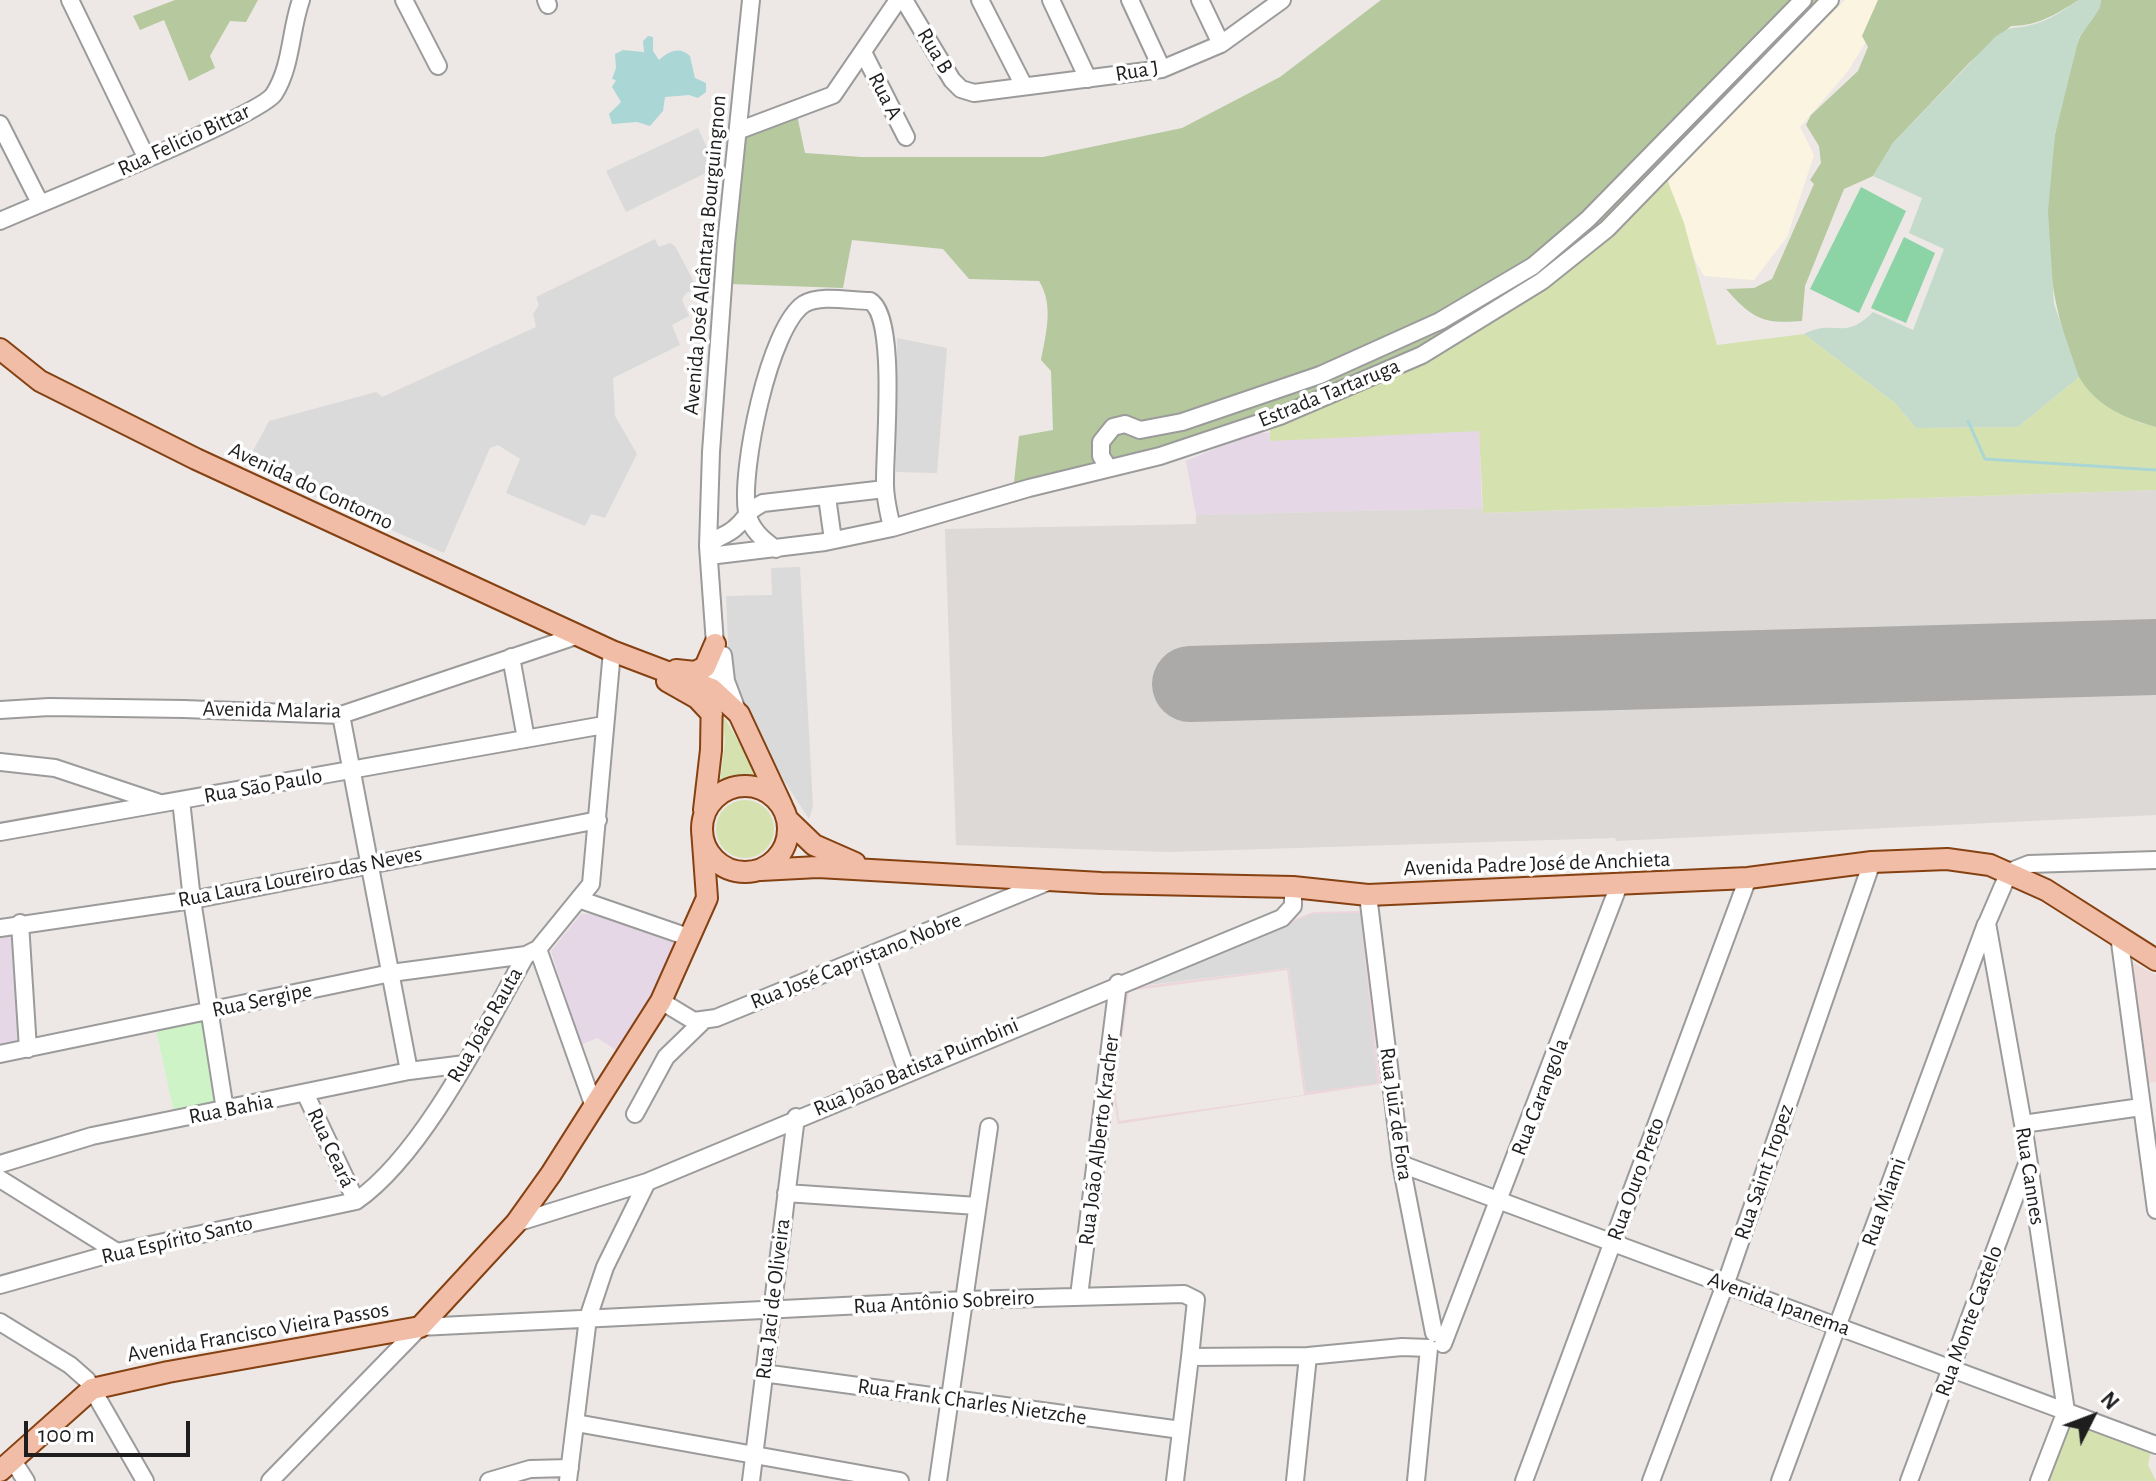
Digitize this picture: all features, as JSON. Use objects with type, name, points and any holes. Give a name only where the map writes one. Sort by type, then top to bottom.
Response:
[{"type":"main road","name":"Avenida do Contorno","points":[[0,349],[40,381],[96,410],[612,651],[697,698],[712,714]]},
{"type":"main road","points":[[664,668],[695,672],[705,667],[715,644]]},
{"type":"main road","name":"Avenida do Contorno","points":[[612,651],[664,668],[712,689],[739,714]]},
{"type":"main road","name":"Avenida José Alcântara Bourguingnon","points":[[702,824],[712,689]]},
{"type":"main road","name":"Avenida José Alcântara Bourguingnon","points":[[739,714],[785,813]]},
{"type":"main road","points":[[738,786],[763,790],[785,813],[788,836],[783,850],[761,870],[738,872],[724,867],[712,857],[702,824],[716,797],[738,786]]},
{"type":"main road","name":"Avenida Padre José de Anchieta","points":[[785,813],[814,845],[845,861],[894,871]]},
{"type":"main road","name":"Avenida Francisco Vieira Passos","points":[[6,1465],[92,1389],[168,1372],[420,1327],[516,1223],[551,1174],[661,1001],[707,898],[702,824]]},
{"type":"main road","name":"Avenida Padre José de Anchieta","points":[[761,870],[818,867],[1053,880],[1293,887],[1368,895],[1748,878],[1872,862],[1947,859],[1980,863],[2009,872],[2046,890],[2156,960]]},
{"type":"main road","name":"Avenida Francisco Vieira Passos","points":[[707,898],[738,872]]},
{"type":"street","points":[[70,0],[147,159]]},
{"type":"street","name":"Rua Felicio Bittar","points":[[0,221],[147,159],[272,98],[285,72],[301,0]]},
{"type":"street","points":[[404,0],[438,66]]},
{"type":"street","name":"Avenida José Alcântara Bourguingnon","points":[[739,714],[725,672],[710,514],[726,244],[751,0]]},
{"type":"street","points":[[740,130],[833,95],[864,54],[898,0]]},
{"type":"street","name":"Rua B","points":[[904,0],[952,80],[961,89],[974,93]]},
{"type":"street","points":[[980,0],[1024,86]]},
{"type":"street","points":[[1051,0],[1088,79]]},
{"type":"street","points":[[1130,0],[1162,69]]},
{"type":"street","points":[[1200,0],[1221,44]]},
{"type":"street","name":"Estrada Tartaruga","points":[[1108,467],[1100,449],[1108,431],[1125,424],[1140,430],[1203,415],[1334,369],[1440,321],[1533,266],[1588,219],[1803,0]]},
{"type":"street","name":"Estrada Tartaruga","points":[[713,549],[776,549],[892,528],[1183,449],[1280,416],[1422,355],[1542,281],[1607,229],[1830,0]]},
{"type":"street","name":"Rua J","points":[[974,93],[1162,69],[1221,44],[1275,2]]},
{"type":"street","name":"Rua A","points":[[864,54],[906,137]]},
{"type":"street","points":[[0,124],[40,203]]},
{"type":"street","points":[[776,549],[760,537],[747,511],[750,446],[777,340],[786,322],[805,303],[813,300],[870,301],[880,312],[885,333],[885,489],[892,528]]},
{"type":"street","points":[[713,549],[747,511],[780,499],[827,497],[885,489]]},
{"type":"street","points":[[827,497],[833,540]]},
{"type":"street","name":"Avenida José Alcântara Bourguingnon","points":[[712,689],[715,644],[713,549]]},
{"type":"street","name":"Avenida Malaria","points":[[0,710],[49,707],[341,715],[579,635]]},
{"type":"street","name":"Rua João Rauta","points":[[356,1201],[388,1176],[401,1159],[465,1064],[532,952],[581,900],[591,884],[612,651]]},
{"type":"street","points":[[511,657],[526,739]]},
{"type":"street","points":[[341,715],[409,1071]]},
{"type":"street","name":"Rua São Paulo","points":[[0,832],[604,725]]},
{"type":"street","points":[[0,762],[55,768],[161,804]]},
{"type":"street","points":[[181,800],[192,900],[225,1110]]},
{"type":"street","name":"Rua Laura Loureiro das Neves","points":[[0,928],[192,900],[598,820]]},
{"type":"street","points":[[1987,923],[2009,872],[2029,864],[2156,860]]},
{"type":"street","name":"Rua Saint Tropez","points":[[1651,1481],[1725,1284],[1872,862]]},
{"type":"street","name":"Rua Ouro Preto","points":[[1524,1481],[1748,878]]},
{"type":"street","name":"Rua José Capristano Nobre","points":[[702,1022],[1053,880]]},
{"type":"street","name":"Rua Carangola","points":[[1416,1481],[1435,1340],[1457,1308],[1619,885]]},
{"type":"street","name":"Rua João Batista Puimbini","points":[[516,1223],[647,1182],[1118,983],[1282,918],[1293,906],[1293,887]]},
{"type":"street","name":"Rua Juiz de Fora","points":[[1368,895],[1401,1164],[1435,1340]]},
{"type":"street","points":[[581,900],[691,938]]},
{"type":"street","points":[[20,923],[28,1049]]},
{"type":"street","name":"Rua Cannes","points":[[1987,923],[2023,1124],[2066,1411],[2039,1481]]},
{"type":"street","name":"Rua Miami","points":[[1780,1481],[1987,923]]},
{"type":"street","points":[[2119,935],[2156,1210]]},
{"type":"street","points":[[532,952],[593,1104]]},
{"type":"street","name":"Rua Sergipe","points":[[0,1054],[391,973],[532,952]]},
{"type":"street","points":[[867,957],[907,1072]]},
{"type":"street","name":"Rua João Alberto Kracher","points":[[1079,1296],[1118,983]]},
{"type":"street","points":[[635,1114],[666,1057],[702,1022],[661,1001]]},
{"type":"street","name":"Rua Bahia","points":[[0,1164],[92,1136],[306,1095],[409,1071],[465,1064]]},
{"type":"street","name":"Rua Ceará","points":[[306,1095],[356,1201]]},
{"type":"street","points":[[2023,1124],[2141,1107]]},
{"type":"street","name":"Rua Jaci de Oliveira","points":[[751,1481],[796,1117]]},
{"type":"street","points":[[938,1481],[989,1127]]},
{"type":"street","name":"Rua Monte Castelo","points":[[1909,1481],[2028,1160]]},
{"type":"street","name":"Avenida Ipanema","points":[[1401,1164],[2156,1445]]},
{"type":"street","points":[[0,1179],[117,1252]]},
{"type":"street","points":[[489,1481],[530,1469],[569,1474],[588,1318],[605,1267],[647,1182]]},
{"type":"street","points":[[786,1193],[977,1206]]},
{"type":"street","name":"Rua Espírito Santo","points":[[0,1285],[117,1252],[356,1201]]},
{"type":"street","name":"Rua Antônio Sobreiro","points":[[420,1327],[964,1300],[1192,1295],[1196,1306],[1190,1357]]},
{"type":"street","points":[[0,1322],[79,1372],[145,1481]]},
{"type":"street","points":[[270,1481],[420,1327]]},
{"type":"street","points":[[1175,1481],[1190,1357],[1308,1356],[1402,1347],[1435,1340]]},
{"type":"street","points":[[1295,1481],[1308,1356]]},
{"type":"street","name":"Rua Frank Charles Nietzche","points":[[763,1373],[1181,1430]]},
{"type":"street","points":[[576,1423],[900,1481]]},
{"type":"street","points":[[6,1465],[26,1481]]},
{"type":"shaded area","points":[[1845,0],[1880,0],[1877,24],[1848,71],[1800,127],[1814,155],[1787,237],[1754,280],[1704,276],[1675,226],[1668,179]]},
{"type":"shaded area","points":[[698,128],[716,168],[626,212],[606,171]]},
{"type":"shaded area","points":[[655,239],[659,247],[670,243],[675,246],[697,288],[686,293],[682,300],[689,316],[672,325],[680,345],[613,378],[615,416],[637,454],[605,518],[591,514],[585,526],[506,493],[520,459],[498,445],[490,448],[444,553],[245,466],[269,421],[376,392],[382,397],[536,327],[533,314],[539,305],[536,297]]},
{"type":"shaded area","points":[[897,338],[947,348],[937,473],[896,472]]},
{"type":"shaded area","points":[[1479,429],[1482,508],[1196,515],[1186,461],[1253,433]]},
{"type":"shaded area","points":[[2156,490],[2156,815],[1616,841],[1615,838],[1169,852],[956,845],[945,529],[1196,524],[1196,515],[1482,508],[1484,513]]},
{"type":"shaded area","points":[[800,567],[813,806],[809,819],[783,779],[737,690],[729,667],[726,596],[772,595],[771,568]]},
{"type":"shaded area","points":[[1361,911],[1380,1084],[1118,1124],[1112,1087],[1125,988],[1313,912]],"holes":[[[1359,913],[1306,1092],[1289,968],[1136,987]],[[1287,970],[1304,1095],[1119,1121],[1115,1087],[1129,991]]]},
{"type":"shaded area","points":[[1360,913],[1377,1083],[1306,1092],[1289,968],[1131,987],[1313,914]]},
{"type":"shaded area","points":[[581,914],[591,914],[678,938],[664,974],[616,1050],[597,1038],[581,1045],[551,951]]},
{"type":"shaded area","points":[[15,934],[22,1044],[0,1048],[0,937]]},
{"type":"shaded area","points":[[2128,960],[2156,975],[2156,1082],[2144,1084]]},
{"type":"green space","points":[[175,0],[258,0],[246,22],[230,21],[210,56],[215,68],[189,81],[164,20],[140,30],[133,16]]},
{"type":"green space","points":[[1381,0],[1832,0],[1577,256],[1509,311],[1408,368],[1012,500],[1019,436],[1053,430],[1051,371],[1041,360],[1048,309],[1039,281],[969,279],[943,249],[852,240],[843,288],[731,284],[741,140],[784,115],[797,115],[805,153],[862,157],[1043,157],[1182,128],[1280,77]]},
{"type":"green space","points":[[1878,0],[2079,0],[2038,21],[2011,26],[1969,63],[1893,143],[1873,176],[1844,189],[1805,286],[1802,321],[1767,320],[1751,313],[1726,289],[1754,288],[1772,279],[1814,184],[1810,180],[1821,163],[1819,146],[1806,125],[1811,115],[1858,71],[1868,47],[1862,36]]},
{"type":"green space","points":[[2079,0],[2101,0],[2100,8],[2079,38],[2055,135],[2048,211],[2054,304],[2079,377],[2018,427],[1916,428],[1895,403],[1804,334],[1824,328],[1854,326],[1873,312],[1913,330],[1944,249],[1909,233],[1922,198],[1873,176],[1893,143],[1995,37],[2010,29],[2044,21]]},
{"type":"green space","points":[[2101,0],[2156,0],[2156,427],[2114,411],[2096,398],[2081,380],[2073,364],[2051,271],[2049,194],[2058,116],[2078,42]]},
{"type":"green space","points":[[1663,169],[1684,223],[1717,345],[1804,334],[1895,403],[1916,428],[2018,427],[2079,377],[2138,422],[2156,427],[2156,490],[1483,513],[1479,431],[1270,441],[1270,423]]},
{"type":"green space","points":[[1861,187],[1906,211],[1859,313],[1810,289]]},
{"type":"green space","points":[[1904,237],[1935,253],[1906,323],[1871,308]]},
{"type":"green space","points":[[723,715],[765,787],[745,782],[719,791],[725,741]]},
{"type":"green space","points":[[745,800],[756,802],[765,809],[772,818],[772,840],[765,849],[756,856],[745,858],[734,856],[725,849],[718,840],[716,829],[718,818],[725,809],[734,802]]},
{"type":"green space","points":[[207,1014],[222,1108],[175,1117],[155,1025]]},
{"type":"green space","points":[[2067,1423],[2151,1451],[2148,1465],[2156,1481],[2046,1481]]},
{"type":"water","points":[[648,36],[653,37],[653,51],[659,60],[674,51],[690,56],[695,78],[706,83],[706,92],[698,98],[689,95],[665,97],[663,111],[650,126],[637,122],[612,124],[609,114],[621,102],[612,87],[616,80],[612,79],[616,68],[615,54],[623,50],[644,52],[643,41]]},
{"type":"waterway","points":[[1968,421],[1985,459],[2156,470]]},
{"type":"runway","points":[[1190,684],[2156,657]]}]
